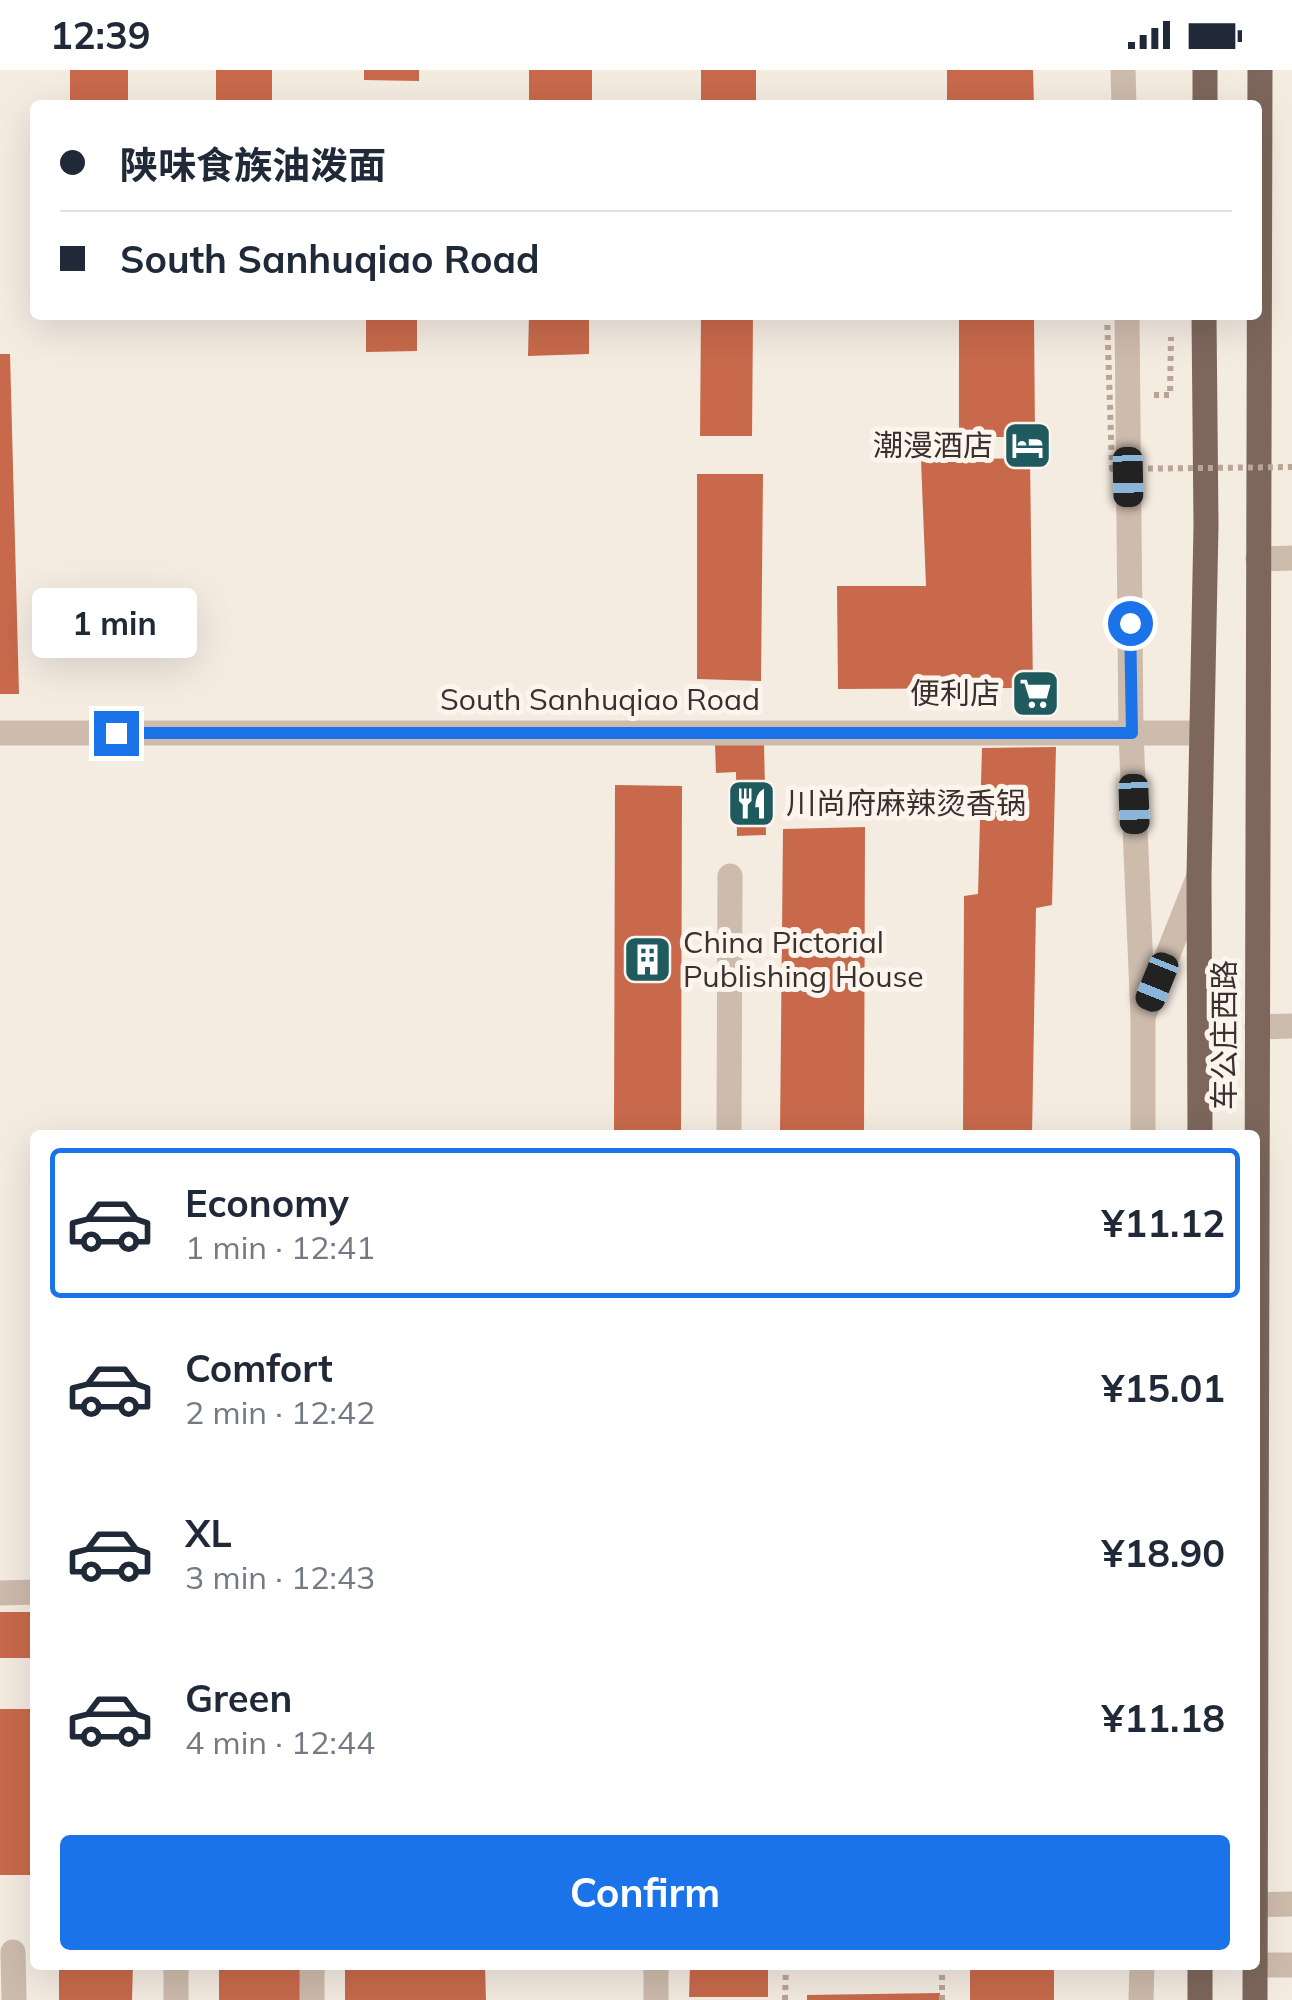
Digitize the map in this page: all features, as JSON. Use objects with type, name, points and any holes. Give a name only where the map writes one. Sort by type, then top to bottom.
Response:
[{"type":"main road","points":[[1205,70],[1205,100]]},
{"type":"main road","name":"车公庄西路","points":[[1260,70],[1260,100]]},
{"type":"main road","points":[[1200,1130],[1204,320]]},
{"type":"main road","name":"车公庄西路","points":[[1257,1130],[1259,320]]},
{"type":"main road","points":[[1200,1970],[1200,2000]]},
{"type":"main road","name":"车公庄西路","points":[[1255,1970],[1255,2000]]},
{"type":"street","points":[[1123,70],[1124,100]]},
{"type":"street","points":[[1126,320],[1143,1130]]},
{"type":"street","points":[[1258,559],[1292,558]]},
{"type":"street","name":"South Sanhuqiao Road","points":[[0,733],[1201,733]]},
{"type":"street","points":[[730,876],[730,1130]]},
{"type":"street","points":[[1143,1017],[1200,876]]},
{"type":"street","points":[[1257,1027],[1292,1026]]},
{"type":"street","points":[[0,1592],[30,1592]]},
{"type":"street","points":[[1260,1905],[1292,1904]]},
{"type":"street","points":[[14,2000],[16,1952]]},
{"type":"street","points":[[1260,1966],[1292,1966]]},
{"type":"street","points":[[176,1970],[176,2000]]},
{"type":"street","points":[[312,1970],[312,2000]]},
{"type":"street","points":[[656,1970],[656,2000]]},
{"type":"street","points":[[1142,1970],[1142,2000]]},
{"type":"path","points":[[1108,320],[1112,469],[1292,467]]},
{"type":"path","points":[[1152,394],[1170,394],[1171,338]]},
{"type":"path","points":[[785,2000],[786,1970]]},
{"type":"path","points":[[942,1970],[942,2000]]},
{"type":"building","points":[[70,70],[128,70],[128,100],[70,100]]},
{"type":"building","points":[[216,70],[272,70],[272,100],[216,100]]},
{"type":"building","points":[[364,70],[419,70],[419,81],[364,80]]},
{"type":"building","points":[[529,70],[592,70],[592,100],[529,100]]},
{"type":"building","points":[[701,70],[756,70],[756,100],[701,100]]},
{"type":"building","points":[[947,70],[1033,70],[1034,100],[947,100]]},
{"type":"building","points":[[366,320],[417,320],[417,351],[366,352]]},
{"type":"building","points":[[529,320],[589,320],[589,354],[528,356]]},
{"type":"building","points":[[701,320],[753,320],[752,436],[700,436]]},
{"type":"building","points":[[959,320],[1034,320],[1035,437],[959,437]]},
{"type":"building","points":[[0,354],[10,354],[19,694],[0,694]]},
{"type":"building","points":[[1030,458],[1033,688],[838,689],[837,586],[926,586],[921,460]]},
{"type":"building","points":[[697,474],[763,474],[761,681],[697,679]]},
{"type":"building","name":"川尚府麻辣烫香锅","points":[[764,743],[766,835],[737,836],[736,772],[716,773],[715,744]]},
{"type":"building","points":[[1056,747],[1052,905],[1036,908],[1032,1130],[963,1130],[964,896],[978,894],[982,748]]},
{"type":"building","name":"China Pictorial Publishing House","points":[[615,785],[682,786],[681,1130],[614,1130]]},
{"type":"building","points":[[865,827],[864,1130],[780,1130],[783,829]]},
{"type":"building","points":[[0,1612],[30,1612],[30,1658],[0,1658]]},
{"type":"building","points":[[0,1709],[30,1709],[30,1875],[0,1875]]},
{"type":"building","points":[[59,1970],[133,1970],[132,2000],[59,2000]]},
{"type":"building","points":[[219,1970],[312,1970],[312,2000],[219,2000]]},
{"type":"building","points":[[345,1970],[485,1970],[486,2000],[345,2000]]},
{"type":"building","points":[[690,1970],[768,1970],[768,1997],[689,1997]]},
{"type":"building","points":[[970,1970],[1054,1970],[1054,2000],[970,2000]]},
{"type":"building","points":[[940,1993],[940,2000],[807,2000],[807,1995]]},
{"type":"place","name":"潮漫酒店","points":[[1028,446]]},
{"type":"place","name":"便利店","points":[[1035,694]]},
{"type":"place","name":"川尚府麻辣烫香锅","points":[[751,804]]},
{"type":"place","name":"China Pictorial Publishing House","points":[[648,960]]},
{"type":"route","points":[[116,733],[1132,733],[1130,623]]}]
